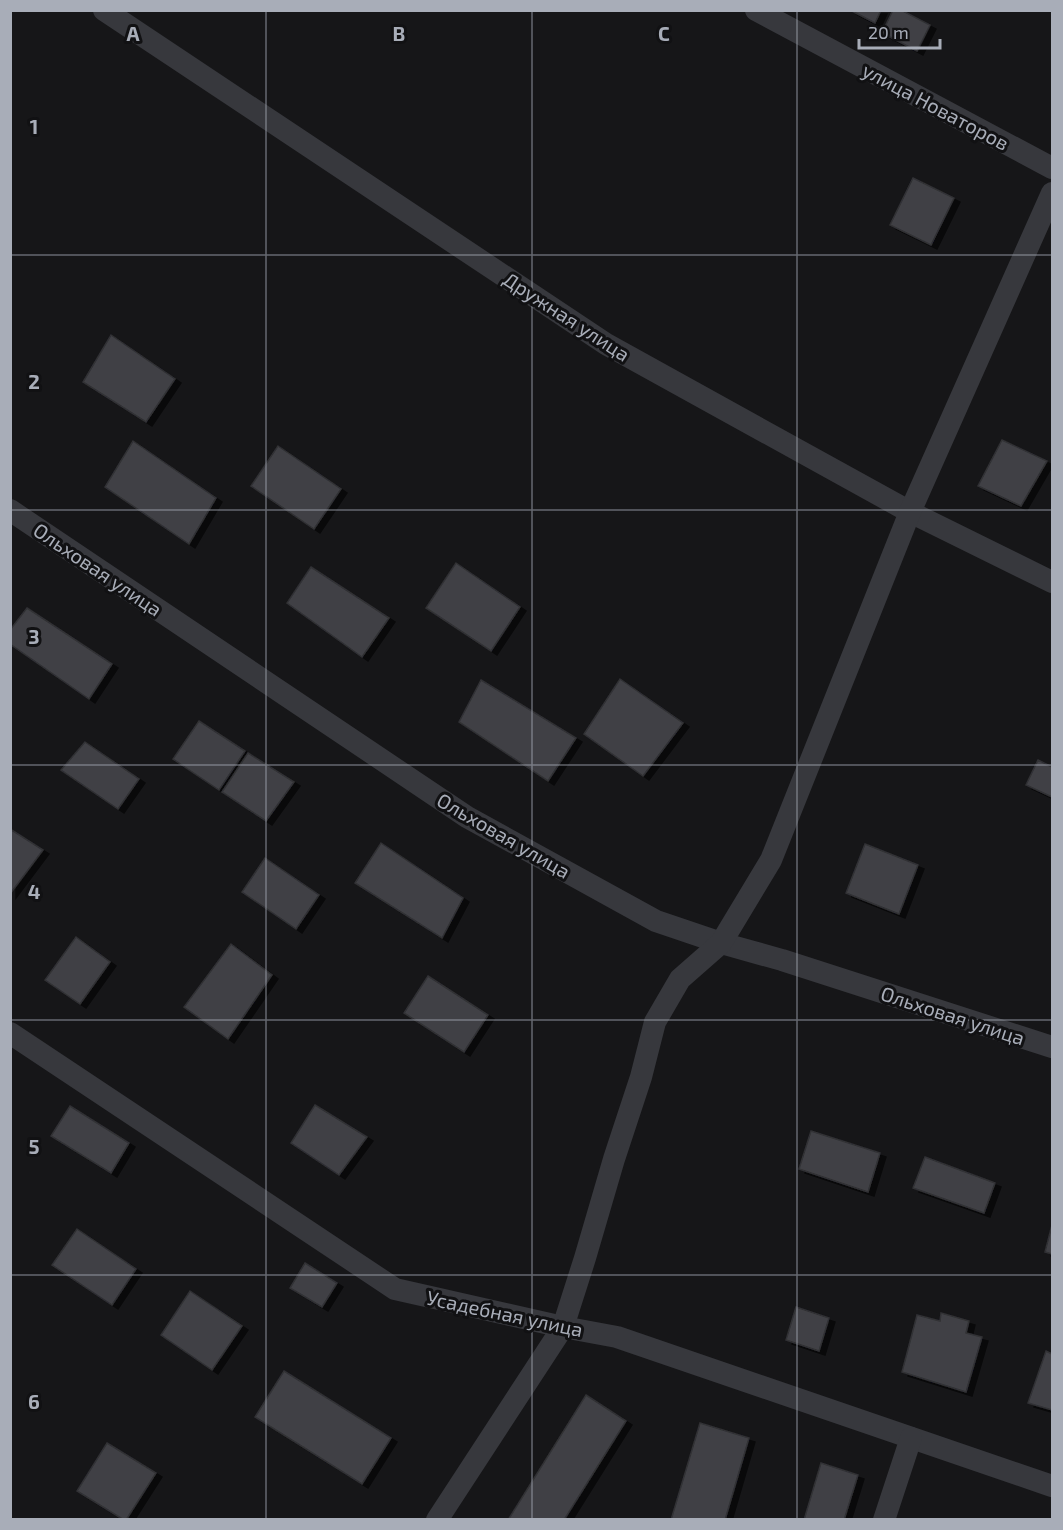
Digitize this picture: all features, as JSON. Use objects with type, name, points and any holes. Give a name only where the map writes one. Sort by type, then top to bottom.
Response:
[{"type":"street","name":"Дружная улица","points":[[104,10],[606,344],[910,512],[1053,582]]},
{"type":"street","name":"улица Новаторов","points":[[756,10],[1053,168]]},
{"type":"street","points":[[436,1520],[563,1327],[641,1077],[655,1023],[680,979],[721,944],[771,860],[910,512],[1053,193]]},
{"type":"street","name":"Ольховая улица","points":[[10,510],[467,817],[656,921],[721,944],[782,960],[1053,1047]]},
{"type":"street","name":"Усадебная улица","points":[[10,1033],[396,1289],[617,1337],[1053,1486]]},
{"type":"street","points":[[884,1520],[911,1438]]},
{"type":"building","points":[[850,10],[881,10],[875,23]]},
{"type":"building","points":[[893,10],[901,10],[930,25],[917,51],[882,33]]},
{"type":"building","points":[[913,178],[954,198],[931,245],[890,225]]},
{"type":"building","points":[[111,335],[175,379],[146,422],[83,382]]},
{"type":"building","points":[[1002,440],[1047,461],[1021,506],[978,486]]},
{"type":"building","points":[[133,441],[216,498],[189,544],[105,487]]},
{"type":"building","points":[[278,446],[341,489],[314,529],[251,486]]},
{"type":"building","points":[[456,563],[520,607],[491,651],[426,608]]},
{"type":"building","points":[[311,567],[389,618],[362,657],[287,603]]},
{"type":"building","points":[[27,608],[112,664],[89,699],[10,644],[10,630]]},
{"type":"building","points":[[620,679],[683,723],[643,776],[584,734]]},
{"type":"building","points":[[481,680],[576,738],[548,781],[459,722]]},
{"type":"building","points":[[199,721],[245,751],[219,790],[173,759]]},
{"type":"building","points":[[85,742],[139,779],[118,809],[61,770]]},
{"type":"building","points":[[248,753],[294,782],[266,821],[222,792]]},
{"type":"building","points":[[1038,760],[1052,767],[1052,797],[1026,785]]},
{"type":"building","points":[[10,829],[43,850],[10,894]]},
{"type":"building","points":[[381,843],[463,898],[442,938],[355,883]]},
{"type":"building","points":[[865,844],[918,865],[899,914],[846,893]]},
{"type":"building","points":[[265,858],[319,895],[296,929],[242,892]]},
{"type":"building","points":[[76,937],[110,962],[80,1004],[45,980]]},
{"type":"building","points":[[231,944],[272,975],[228,1039],[184,1007]]},
{"type":"building","points":[[428,976],[488,1015],[464,1052],[404,1013]]},
{"type":"building","points":[[315,1105],[367,1137],[339,1175],[291,1143]]},
{"type":"building","points":[[70,1106],[129,1143],[111,1173],[51,1136]]},
{"type":"building","points":[[811,1131],[880,1153],[868,1192],[799,1169]]},
{"type":"building","points":[[925,1157],[995,1183],[984,1213],[913,1188]]},
{"type":"building","points":[[1052,1225],[1052,1254],[1045,1252]]},
{"type":"building","points":[[77,1229],[136,1269],[112,1305],[52,1265]]},
{"type":"building","points":[[305,1263],[337,1283],[322,1307],[290,1288]]},
{"type":"building","points":[[190,1291],[242,1326],[212,1370],[161,1335]]},
{"type":"building","points":[[796,1307],[829,1318],[819,1351],[786,1340]]},
{"type":"building","points":[[941,1313],[969,1321],[966,1333],[982,1337],[966,1392],[902,1372],[917,1315],[940,1321]]},
{"type":"building","points":[[1046,1351],[1052,1354],[1052,1410],[1028,1403]]},
{"type":"building","points":[[284,1371],[391,1438],[362,1484],[255,1417]]},
{"type":"building","points":[[586,1395],[626,1421],[564,1520],[508,1520]]},
{"type":"building","points":[[700,1423],[749,1438],[725,1520],[671,1520]]},
{"type":"building","points":[[107,1443],[156,1473],[126,1520],[77,1491]]},
{"type":"building","points":[[821,1463],[858,1475],[844,1520],[804,1520]]}]
